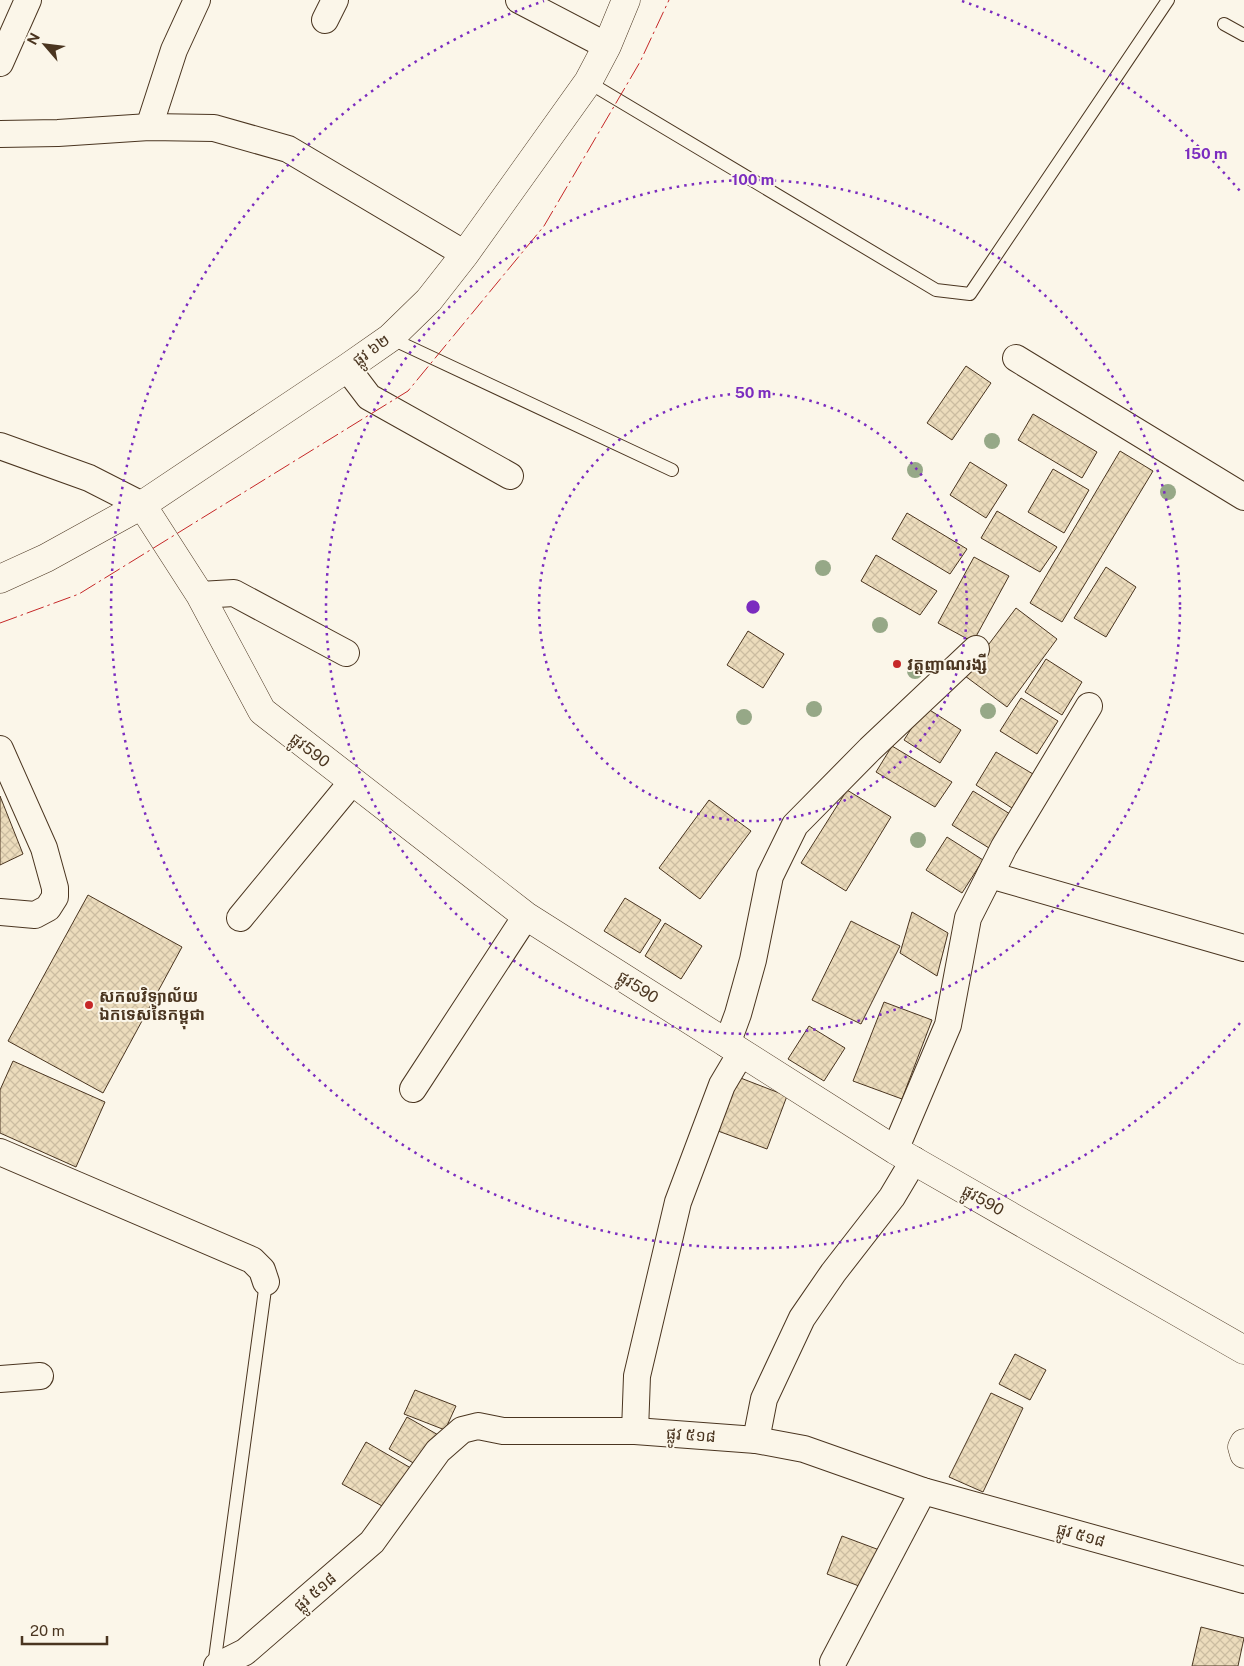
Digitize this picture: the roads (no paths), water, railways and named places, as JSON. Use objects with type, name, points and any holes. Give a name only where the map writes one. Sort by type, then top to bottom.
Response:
[{"type":"street","points":[[0,63],[28,0]]},
{"type":"street","points":[[150,127],[174,50],[197,0]]},
{"type":"street","points":[[519,0],[607,46]]},
{"type":"street","name":"ផ្លូវ ៦២","points":[[0,579],[46,558],[142,505],[390,338],[429,300],[466,254],[588,82],[607,46],[626,0]]},
{"type":"street","points":[[0,134],[58,133],[150,127],[214,128],[288,149],[466,254]]},
{"type":"street","points":[[1016,358],[1244,497]]},
{"type":"street","points":[[347,368],[369,398],[510,476]]},
{"type":"street","points":[[0,446],[89,478],[142,505]]},
{"type":"street","name":"ផ្លូវ590","points":[[142,505],[200,595],[262,712],[526,916],[904,1155],[1244,1350]]},
{"type":"street","points":[[200,595],[234,593],[346,654]]},
{"type":"street","points":[[635,1431],[637,1376],[678,1202],[734,1049],[738,1014],[753,960],[770,876],[795,825],[870,749],[976,649]]},
{"type":"street","points":[[756,1440],[764,1399],[802,1318],[833,1273],[892,1197],[904,1155],[948,1025],[968,918],[1004,847],[1089,706]]},
{"type":"street","points":[[0,749],[44,848],[56,888],[55,898],[48,908],[35,915],[0,912]]},
{"type":"street","points":[[240,918],[352,782]]},
{"type":"street","points":[[990,875],[1244,948]]},
{"type":"street","points":[[413,1089],[526,916]]},
{"type":"street","points":[[0,1152],[252,1260],[262,1270],[266,1282]]},
{"type":"street","points":[[0,1379],[40,1376]]},
{"type":"street","name":"ផ្លូវ ៥១៨","points":[[215,1666],[245,1652],[372,1542],[438,1451],[462,1430],[478,1426],[503,1431],[635,1431],[756,1440],[804,1449],[923,1491],[1244,1580]]},
{"type":"street","points":[[1244,1443],[1242,1447],[1244,1454]]},
{"type":"street","points":[[833,1662],[923,1491]]},
{"type":"lane","points":[[588,82],[936,290],[970,294],[1168,0]]},
{"type":"lane","points":[[1224,24],[1244,35]]},
{"type":"lane","points":[[390,338],[672,470]]},
{"type":"lane","points":[[215,1666],[266,1282]]},
{"type":"place","name":"វត្តញាណរង្សី","points":[[897,664]]},
{"type":"place","name":"សកលវិទ្យាល័យ ឯកទេសនៃកម្ពុជា","points":[[89,1005]]}]
